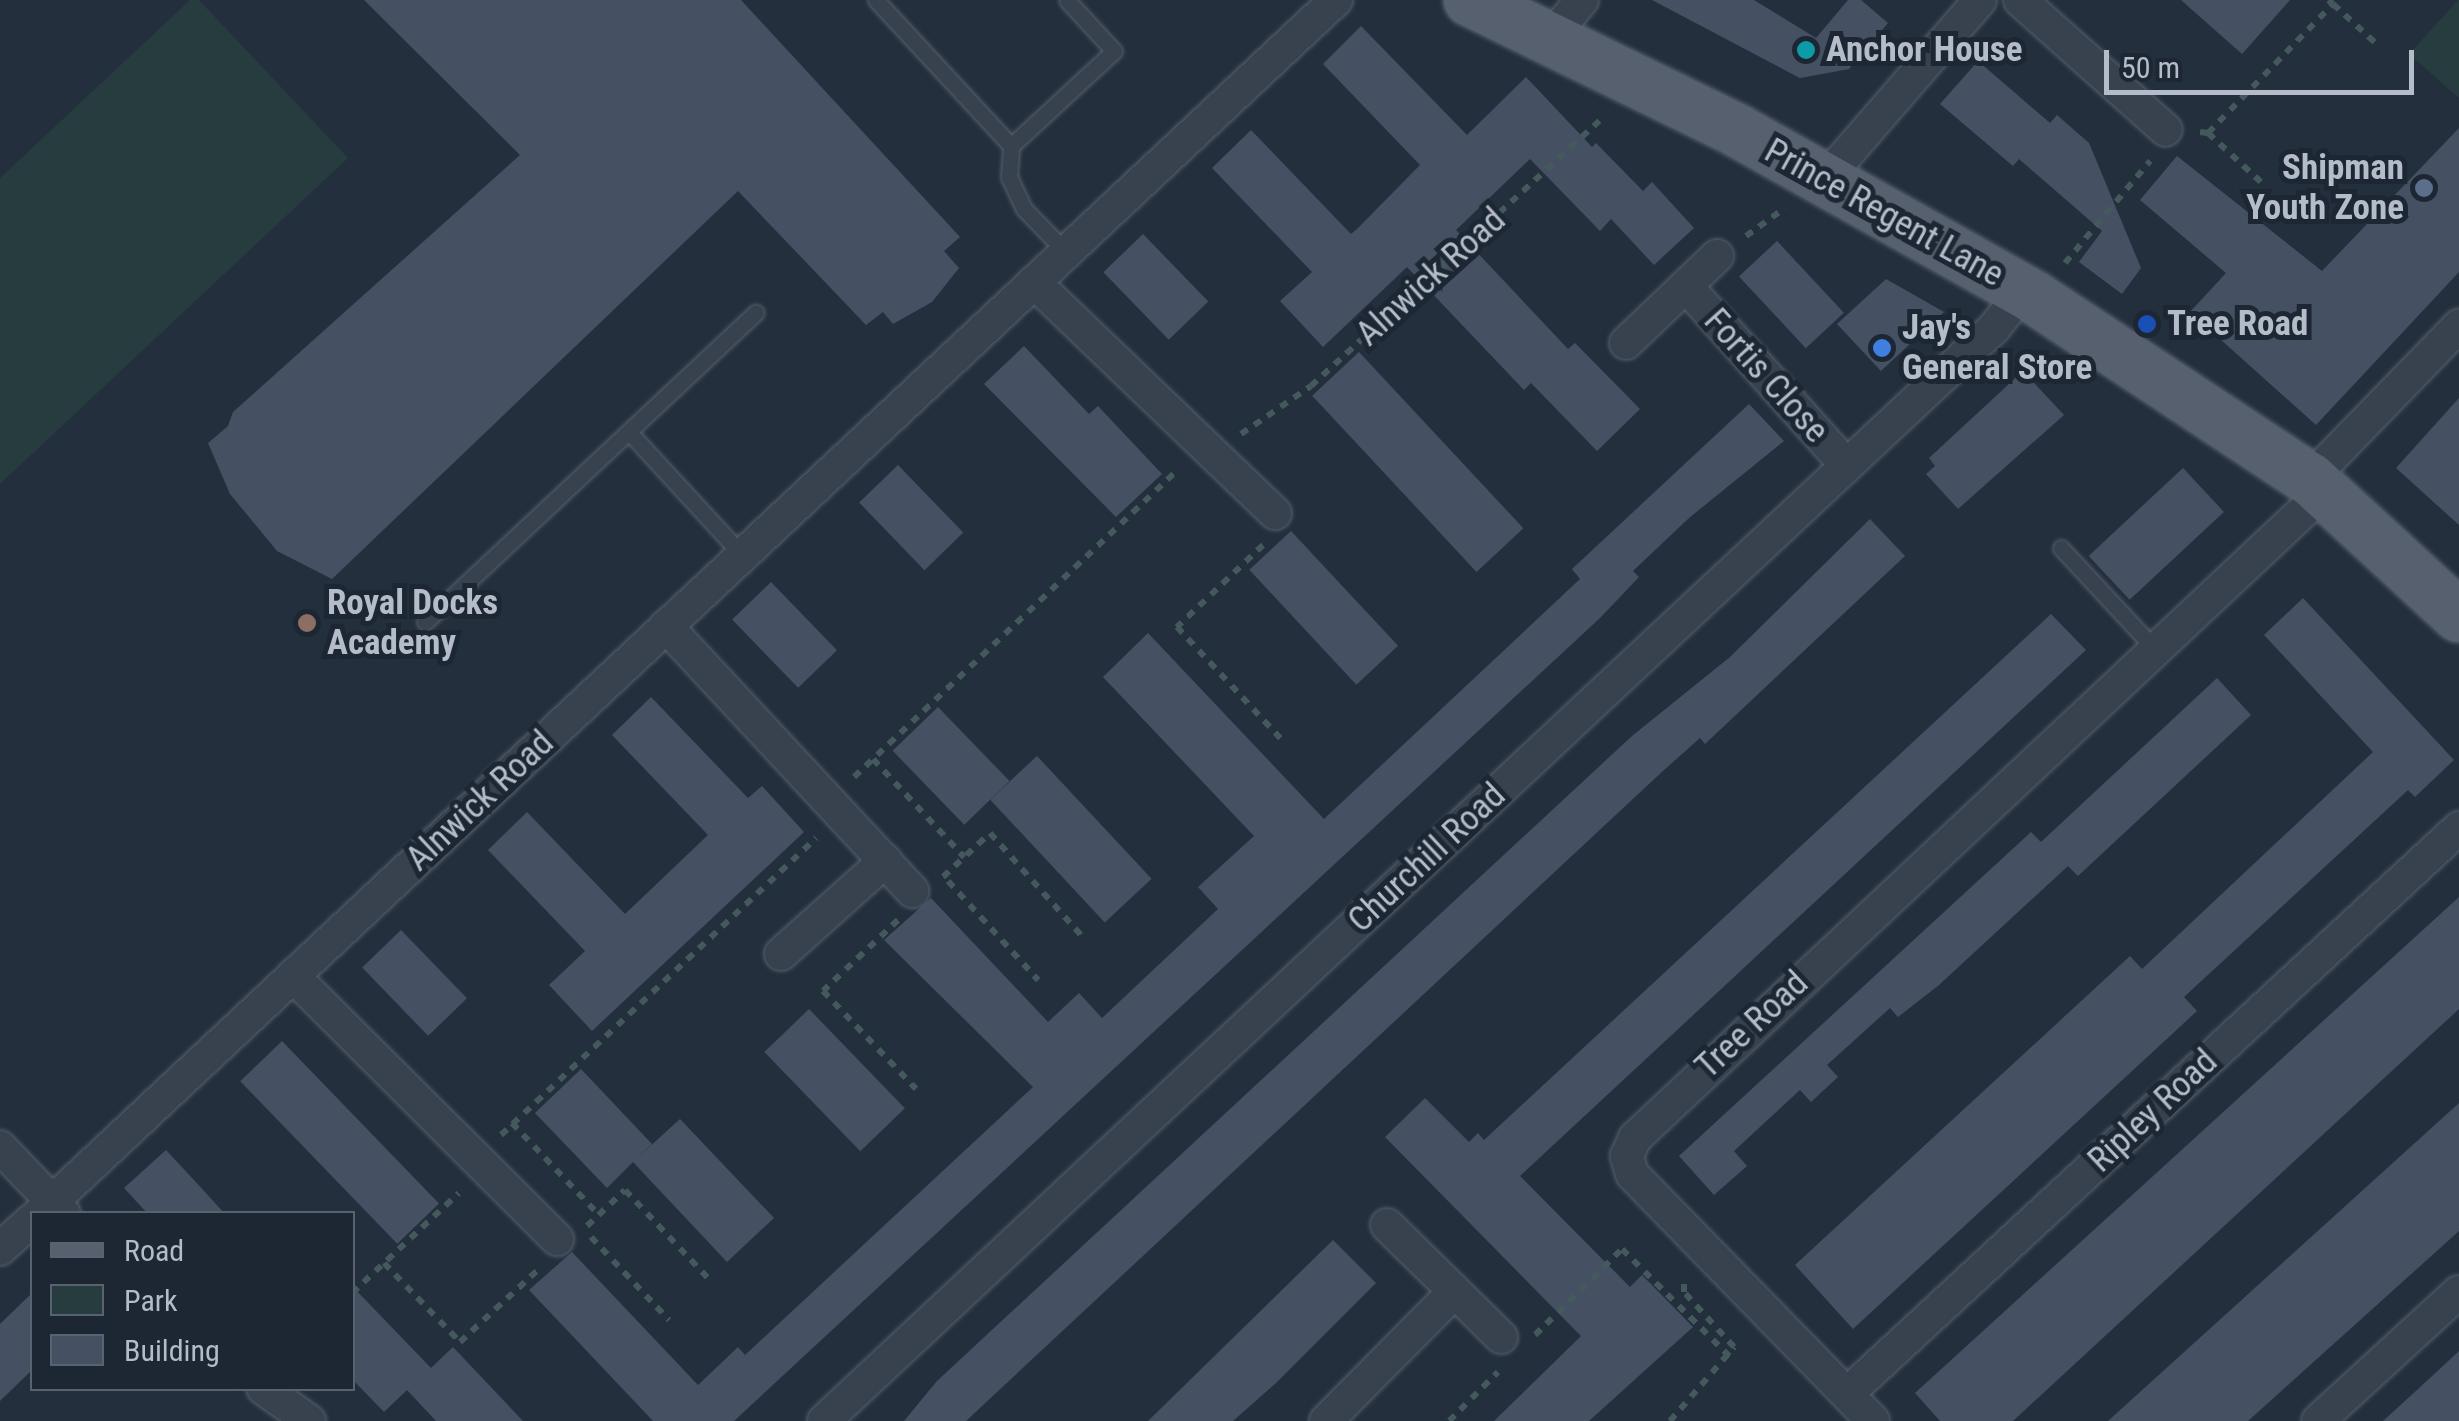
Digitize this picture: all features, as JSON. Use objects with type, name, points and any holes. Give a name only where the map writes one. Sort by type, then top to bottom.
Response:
[{"type":"main road","name":"Prince Regent Lane","points":[[1470,0],[1826,178],[2029,294],[2317,486],[2459,616]]},
{"type":"street","name":"Alnwick Road","points":[[48,1211],[742,554],[1336,0]]},
{"type":"street","points":[[1548,40],[1582,0]]},
{"type":"street","points":[[1826,178],[1980,0]]},
{"type":"street","points":[[2020,0],[2172,139]]},
{"type":"street","name":"Fortis Close","points":[[1626,343],[1717,256]]},
{"type":"street","points":[[1034,282],[1275,513]]},
{"type":"street","name":"Fortis Close","points":[[1686,286],[1846,466]]},
{"type":"street","name":"Churchill Road","points":[[824,1421],[2029,294]]},
{"type":"street","name":"Tree Road","points":[[1711,1253],[1632,1174],[1626,1156],[1644,1126],[2155,650],[2317,486],[2459,326]]},
{"type":"street","points":[[666,626],[912,890]]},
{"type":"street","name":"Ripley Road","points":[[1847,1394],[2459,828]]},
{"type":"street","points":[[781,954],[885,861]]},
{"type":"street","points":[[294,976],[482,1165],[570,1234]]},
{"type":"street","points":[[0,1147],[46,1211]]},
{"type":"street","points":[[1387,1224],[1512,1348]]},
{"type":"street","name":"Alnwick Road","points":[[0,1249],[30,1225]]},
{"type":"street","points":[[1711,1253],[1874,1421]]},
{"type":"street","points":[[1326,1421],[1454,1292]]},
{"type":"street","points":[[2318,1421],[2459,1292]]},
{"type":"street","points":[[267,1391],[309,1421]]},
{"type":"lane","points":[[876,0],[1011,146]]},
{"type":"lane","points":[[1066,252],[1024,209],[1008,177],[1011,146],[1114,51],[1067,0]]},
{"type":"lane","points":[[425,622],[756,312]]},
{"type":"lane","points":[[628,432],[742,554]]},
{"type":"lane","points":[[2061,548],[2155,650]]},
{"type":"path","points":[[2029,294],[2172,139],[2208,134],[2330,2],[2380,48]]},
{"type":"path","name":"Alnwick Road","points":[[355,1289],[482,1165],[512,1124],[826,829],[850,781],[1188,460],[1311,386],[1638,86]]},
{"type":"path","points":[[2208,134],[2262,184]]},
{"type":"path","points":[[1717,256],[1826,178]]},
{"type":"path","points":[[1275,513],[1286,524],[1177,627],[1283,741]]},
{"type":"path","points":[[873,759],[964,857]]},
{"type":"path","points":[[990,833],[1081,934]]},
{"type":"path","points":[[943,876],[1038,980]]},
{"type":"path","points":[[823,990],[916,1089]]},
{"type":"path","points":[[512,1124],[598,1215]]},
{"type":"path","points":[[625,1190],[708,1278]]},
{"type":"path","points":[[570,1234],[669,1320]]},
{"type":"path","points":[[1449,1421],[1512,1348],[1622,1248],[1730,1356]]},
{"type":"path","points":[[1670,1421],[1730,1356],[1732,1340],[1684,1292],[1682,1281],[1711,1253]]},
{"type":"path","points":[[384,1263],[460,1342]]},
{"type":"green space","points":[[190,0],[199,0],[348,158],[0,484],[0,178]]},
{"type":"green space","points":[[2459,0],[2459,98],[2409,54]]},
{"type":"building","points":[[364,0],[741,0],[960,237],[944,251],[959,268],[932,302],[893,324],[883,312],[866,325],[738,191],[332,579],[277,551],[230,494],[208,443],[228,426],[233,412],[520,155]]},
{"type":"building","name":"Anchor House","points":[[1652,0],[1754,0],[1816,38],[1848,0],[1861,0],[1888,23],[1849,69],[1800,78]]},
{"type":"building","points":[[2181,0],[2290,0],[2242,54]]},
{"type":"building","points":[[1361,26],[1467,135],[1526,77],[1592,147],[1596,143],[1643,191],[1652,182],[1694,228],[1654,265],[1611,219],[1600,231],[1530,159],[1456,230],[1568,349],[1575,343],[1640,409],[1597,451],[1531,383],[1524,390],[1407,267],[1323,347],[1280,301],[1312,272],[1212,168],[1251,130],[1351,234],[1357,229],[1420,165],[1323,64]]},
{"type":"building","points":[[1978,61],[2050,123],[2057,115],[2089,143],[2141,268],[2122,294],[2079,262],[2102,231],[2019,159],[2013,166],[1940,104]]},
{"type":"building","points":[[2459,128],[2459,272],[2316,425],[2190,312],[2226,273],[2140,200],[2177,156],[2322,271]]},
{"type":"building","points":[[1143,234],[1208,302],[1169,340],[1103,272]]},
{"type":"building","points":[[1777,241],[1844,313],[1806,348],[1739,276]]},
{"type":"building","name":"Jay's General Store","points":[[1886,279],[1944,312],[1881,371],[1837,324]]},
{"type":"building","points":[[1024,346],[1089,414],[1098,406],[1162,474],[1116,517],[984,384]]},
{"type":"building","points":[[1359,352],[1523,528],[1477,572],[1312,396]]},
{"type":"building","points":[[2023,371],[2064,415],[1958,509],[1926,474],[1935,466],[1929,458]]},
{"type":"building","points":[[2459,398],[2459,525],[2396,468]]},
{"type":"building","points":[[1749,404],[1784,441],[1689,518],[1633,571],[1639,577],[1600,618],[734,1421],[653,1421],[529,1290],[572,1252],[698,1385],[738,1347],[745,1355],[1033,1087],[884,940],[931,898],[1048,1022],[1079,993],[1102,1018],[1218,909],[1198,887],[1254,836],[1103,677],[1148,633],[1324,819],[1580,579],[1572,569]]},
{"type":"building","points":[[898,465],[963,533],[924,570],[859,503]]},
{"type":"building","points":[[2183,468],[2224,512],[2130,600],[2089,556]]},
{"type":"building","points":[[1870,519],[1905,556],[1705,744],[1700,738],[1664,770],[966,1421],[904,1421],[937,1381],[1632,736],[1730,657]]},
{"type":"building","points":[[1291,531],[1398,646],[1356,685],[1249,570]]},
{"type":"building","points":[[771,582],[837,650],[798,688],[732,620]]},
{"type":"building","points":[[2303,598],[2454,760],[2415,797],[2408,790],[2184,997],[2197,1011],[1853,1329],[1795,1265],[2130,956],[2142,969],[2373,752],[2264,635]]},
{"type":"building","points":[[2051,614],[2086,650],[1520,1176],[1630,1287],[1642,1275],[1693,1327],[1589,1421],[1494,1421],[1581,1336],[1385,1137],[1425,1098],[1469,1142],[1478,1133],[1484,1140]]},
{"type":"building","points":[[2217,678],[2251,715],[2078,876],[2068,866],[1939,985],[1898,1017],[1890,1008],[1827,1065],[1838,1077],[1811,1102],[1800,1090],[1734,1151],[1747,1166],[1714,1195],[1679,1156],[2031,832],[2041,842]]},
{"type":"building","points":[[651,697],[748,798],[762,786],[804,832],[592,1031],[549,985],[585,951],[488,850],[527,812],[625,914],[708,835],[612,735]]},
{"type":"building","points":[[938,707],[1010,781],[964,825],[893,751]]},
{"type":"building","points":[[1037,756],[1152,879],[1105,923],[990,800]]},
{"type":"building","points":[[2459,897],[2459,1009],[2013,1421],[1940,1421],[1915,1393]]},
{"type":"building","points":[[401,930],[467,998],[428,1036],[362,968]]},
{"type":"building","points":[[809,1009],[905,1108],[860,1151],[764,1052]]},
{"type":"building","points":[[282,1041],[439,1204],[397,1244],[240,1081]]},
{"type":"building","points":[[581,1069],[652,1144],[635,1160],[680,1119],[774,1218],[727,1262],[633,1162],[607,1188],[535,1113]]},
{"type":"building","points":[[2459,1103],[2459,1231],[2248,1421],[2108,1421]]},
{"type":"building","points":[[166,1150],[222,1211],[145,1211],[124,1188]]},
{"type":"building","points":[[1333,1240],[1376,1283],[1276,1383],[1233,1421],[1148,1421]]},
{"type":"building","points":[[355,1289],[431,1368],[453,1347],[523,1421],[436,1421],[407,1390],[384,1412],[355,1382]]},
{"type":"building","points":[[30,1295],[30,1372],[0,1401],[0,1324]]},
{"type":"building","points":[[2459,1351],[2459,1421],[2383,1421],[2417,1390]]},
{"type":"place","name":"Anchor House","points":[[1806,50]]},
{"type":"place","name":"Shipman Youth Zone","points":[[2424,188]]},
{"type":"place","name":"Tree Road","points":[[2147,324]]},
{"type":"place","name":"Jay's General Store","points":[[1882,348]]},
{"type":"place","name":"Royal Docks Academy","points":[[307,623]]}]
